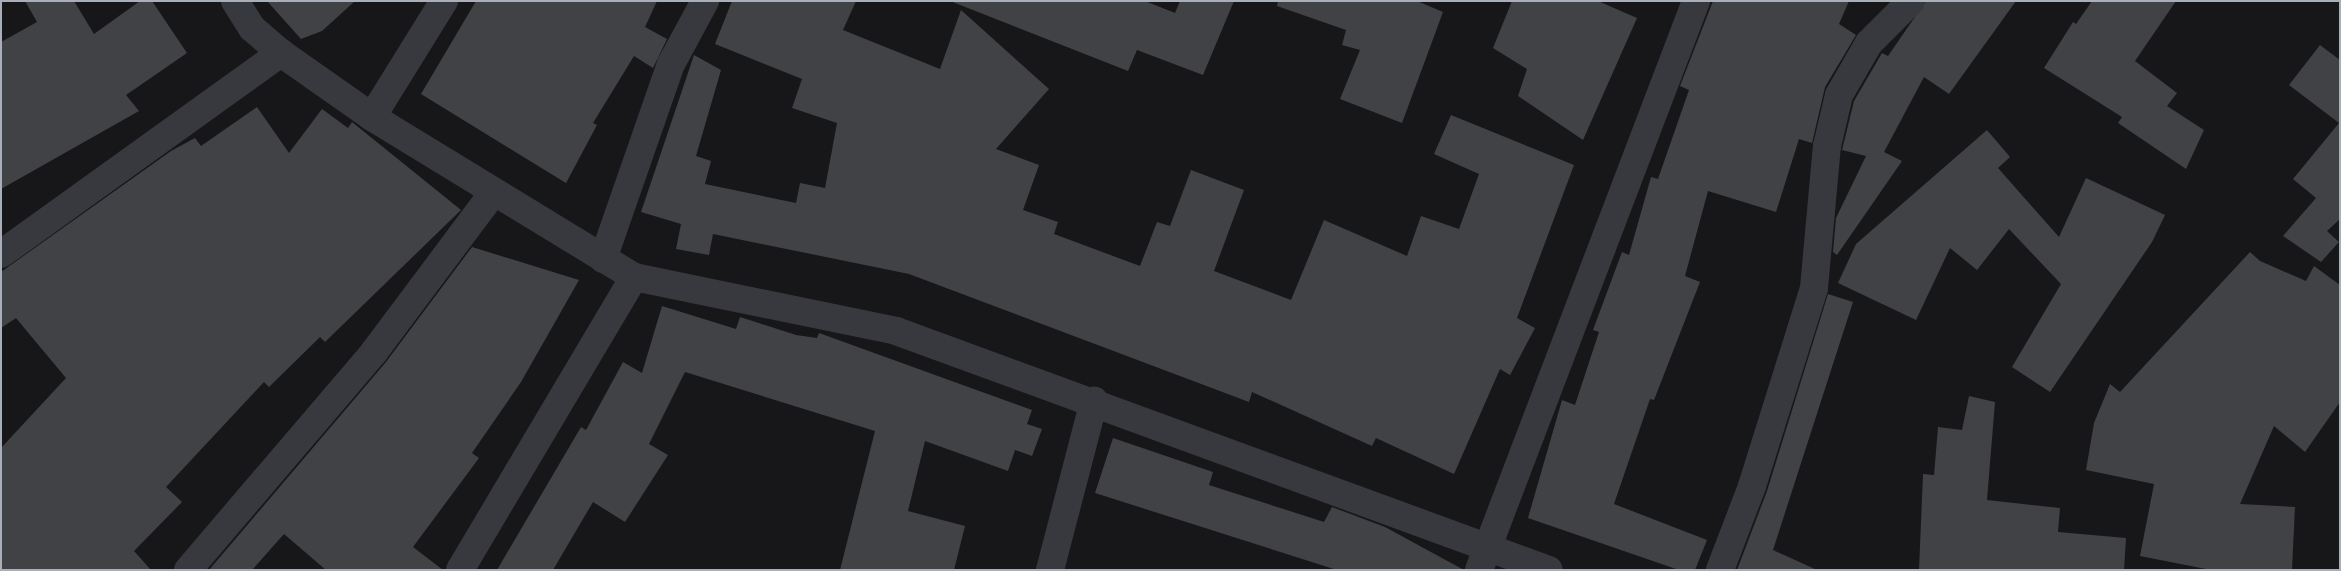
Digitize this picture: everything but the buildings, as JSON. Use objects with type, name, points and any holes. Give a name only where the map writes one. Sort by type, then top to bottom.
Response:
[{"type":"street","points":[[235,1],[252,28],[281,53],[372,117],[492,194],[634,277],[896,331],[1094,401],[1484,558],[1549,570]]},
{"type":"street","points":[[372,117],[444,1]]},
{"type":"street","points":[[603,259],[671,64],[704,1]]},
{"type":"street","points":[[1484,558],[1696,1]]},
{"type":"street","points":[[1720,570],[1752,486],[1814,288],[1827,146],[1839,95],[1869,42],[1912,1]]},
{"type":"street","points":[[1,254],[281,53]]},
{"type":"street","points":[[188,570],[374,352],[492,194]]},
{"type":"street","points":[[460,570],[634,277]]},
{"type":"street","points":[[1050,570],[1094,401]]}]
